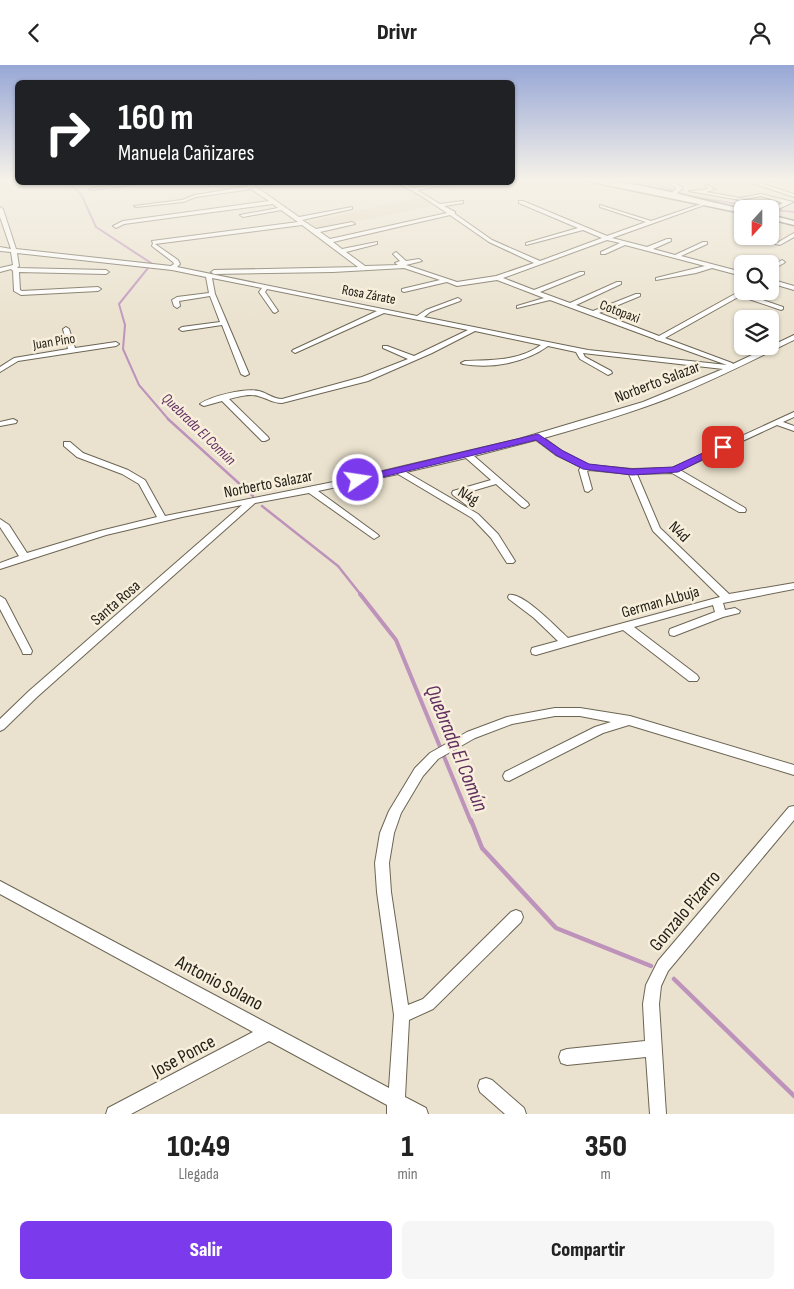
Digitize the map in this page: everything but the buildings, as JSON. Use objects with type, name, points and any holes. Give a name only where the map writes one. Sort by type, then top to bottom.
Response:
[{"type":"street","points":[[6,228],[14,251],[18,291],[21,293],[98,289]]},
{"type":"street","points":[[172,268],[176,261],[154,243],[255,228]]},
{"type":"street","points":[[311,228],[363,268]]},
{"type":"street","points":[[316,231],[332,228]]},
{"type":"street","points":[[329,241],[387,228]]},
{"type":"street","points":[[473,228],[486,238],[540,263]]},
{"type":"street","points":[[528,244],[583,228],[609,239],[646,250],[734,272]]},
{"type":"street","points":[[371,263],[384,266],[409,266],[445,281],[462,285],[497,278],[639,228]]},
{"type":"street","points":[[323,237],[358,229]]},
{"type":"street","points":[[779,243],[794,235]]},
{"type":"street","points":[[646,250],[669,240]]},
{"type":"street","points":[[341,251],[375,243]]},
{"type":"street","points":[[603,253],[625,243]]},
{"type":"street","points":[[675,257],[705,243]]},
{"type":"street","name":"Rosa Zárate","points":[[0,249],[195,272],[579,351],[625,358],[734,367]]},
{"type":"street","points":[[396,254],[405,263]]},
{"type":"street","points":[[195,272],[363,268],[419,261]]},
{"type":"street","points":[[658,279],[710,266]]},
{"type":"street","points":[[0,270],[15,268],[106,272]]},
{"type":"street","points":[[534,292],[582,273]]},
{"type":"street","points":[[210,275],[212,294],[245,374]]},
{"type":"street","name":"Cotopaxi","points":[[497,278],[734,367]]},
{"type":"street","points":[[404,290],[445,281]]},
{"type":"street","points":[[570,305],[619,283]]},
{"type":"street","points":[[779,284],[794,288]]},
{"type":"street","points":[[266,286],[262,292],[274,311]]},
{"type":"street","points":[[177,306],[176,299],[212,294]]},
{"type":"street","points":[[592,314],[638,295]]},
{"type":"street","points":[[658,339],[734,297]]},
{"type":"street","points":[[519,307],[550,298]]},
{"type":"street","points":[[762,300],[781,307]]},
{"type":"street","points":[[419,317],[428,311],[458,301]]},
{"type":"street","points":[[295,351],[385,310]]},
{"type":"street","points":[[182,329],[224,323]]},
{"type":"street","points":[[66,329],[72,351]]},
{"type":"street","points":[[204,404],[255,392],[263,394],[271,400],[282,401],[364,379],[430,352],[474,329]]},
{"type":"street","name":"Norberto Salazar","points":[[0,566],[54,546],[210,509],[251,503],[399,471],[538,437],[648,403],[734,367],[794,337]]},
{"type":"street","name":"Juan Pino","points":[[0,370],[16,359],[116,344]]},
{"type":"street","points":[[465,363],[512,361],[546,344]]},
{"type":"street","points":[[385,347],[413,358]]},
{"type":"street","points":[[579,351],[582,358],[608,373]]},
{"type":"street","points":[[224,399],[265,439]]},
{"type":"street","points":[[538,437],[559,453],[587,467],[632,472],[674,470],[794,414]]},
{"type":"street","points":[[0,425],[13,421]]},
{"type":"street","points":[[777,422],[794,429]]},
{"type":"street","points":[[68,445],[80,455],[125,472],[142,482],[163,520]]},
{"type":"street","points":[[467,455],[525,505]]},
{"type":"street","points":[[587,467],[584,470],[588,489]]},
{"type":"street","points":[[674,470],[742,510]]},
{"type":"street","name":"N4g","points":[[399,471],[475,516],[495,536],[510,561]]},
{"type":"street","name":"N4d","points":[[632,472],[656,529],[722,599]]},
{"type":"street","points":[[469,504],[456,493],[497,481]]},
{"type":"street","points":[[311,490],[374,536]]},
{"type":"street","name":"Santa Rosa","points":[[0,726],[251,503]]},
{"type":"street","points":[[0,522],[6,527],[24,557]]},
{"type":"street","name":"German ALbuja","points":[[536,651],[722,599],[794,586]]},
{"type":"street","points":[[513,597],[538,616],[566,643]]},
{"type":"street","points":[[0,599],[27,651]]},
{"type":"street","points":[[721,615],[722,599]]},
{"type":"street","points":[[674,632],[735,611]]},
{"type":"street","points":[[626,627],[693,677]]},
{"type":"street","points":[[396,1108],[402,1015],[384,892],[382,863],[387,833],[395,811],[419,772],[434,756],[451,745],[511,720],[555,712],[580,712],[630,721],[794,770]]},
{"type":"street","points":[[509,776],[599,730],[630,721]]},
{"type":"street","name":"Gonzalo Pizarro","points":[[658,1114],[651,1004],[654,985],[663,965],[794,811]]},
{"type":"street","name":"Antonio Solano","points":[[0,887],[270,1032],[396,1108],[420,1114]]},
{"type":"street","points":[[402,1015],[428,1004],[516,917]]},
{"type":"street","name":"Jose Ponce","points":[[114,1114],[270,1032]]},
{"type":"street","points":[[567,1057],[654,1048]]},
{"type":"street","points":[[486,1086],[518,1114]]},
{"type":"waterway","name":"Quebrada El Común","points":[[97,228],[151,263]]},
{"type":"waterway","name":"Quebrada El Común","points":[[148,268],[119,304],[125,325],[123,349],[139,385],[169,420]]},
{"type":"waterway","name":"Quebrada El Común","points":[[169,420],[253,496]]},
{"type":"waterway","name":"Quebrada El Común","points":[[262,506],[338,566],[361,595]]},
{"type":"waterway","name":"Quebrada El Común","points":[[360,594],[396,640],[471,822]]},
{"type":"waterway","name":"Quebrada El Común","points":[[471,820],[482,848],[556,928],[651,966]]},
{"type":"waterway","name":"Quebrada El Común","points":[[674,979],[794,1096]]},
{"type":"route","points":[[358,480],[538,437],[573,462],[602,470],[632,472],[674,470],[723,447]]}]
